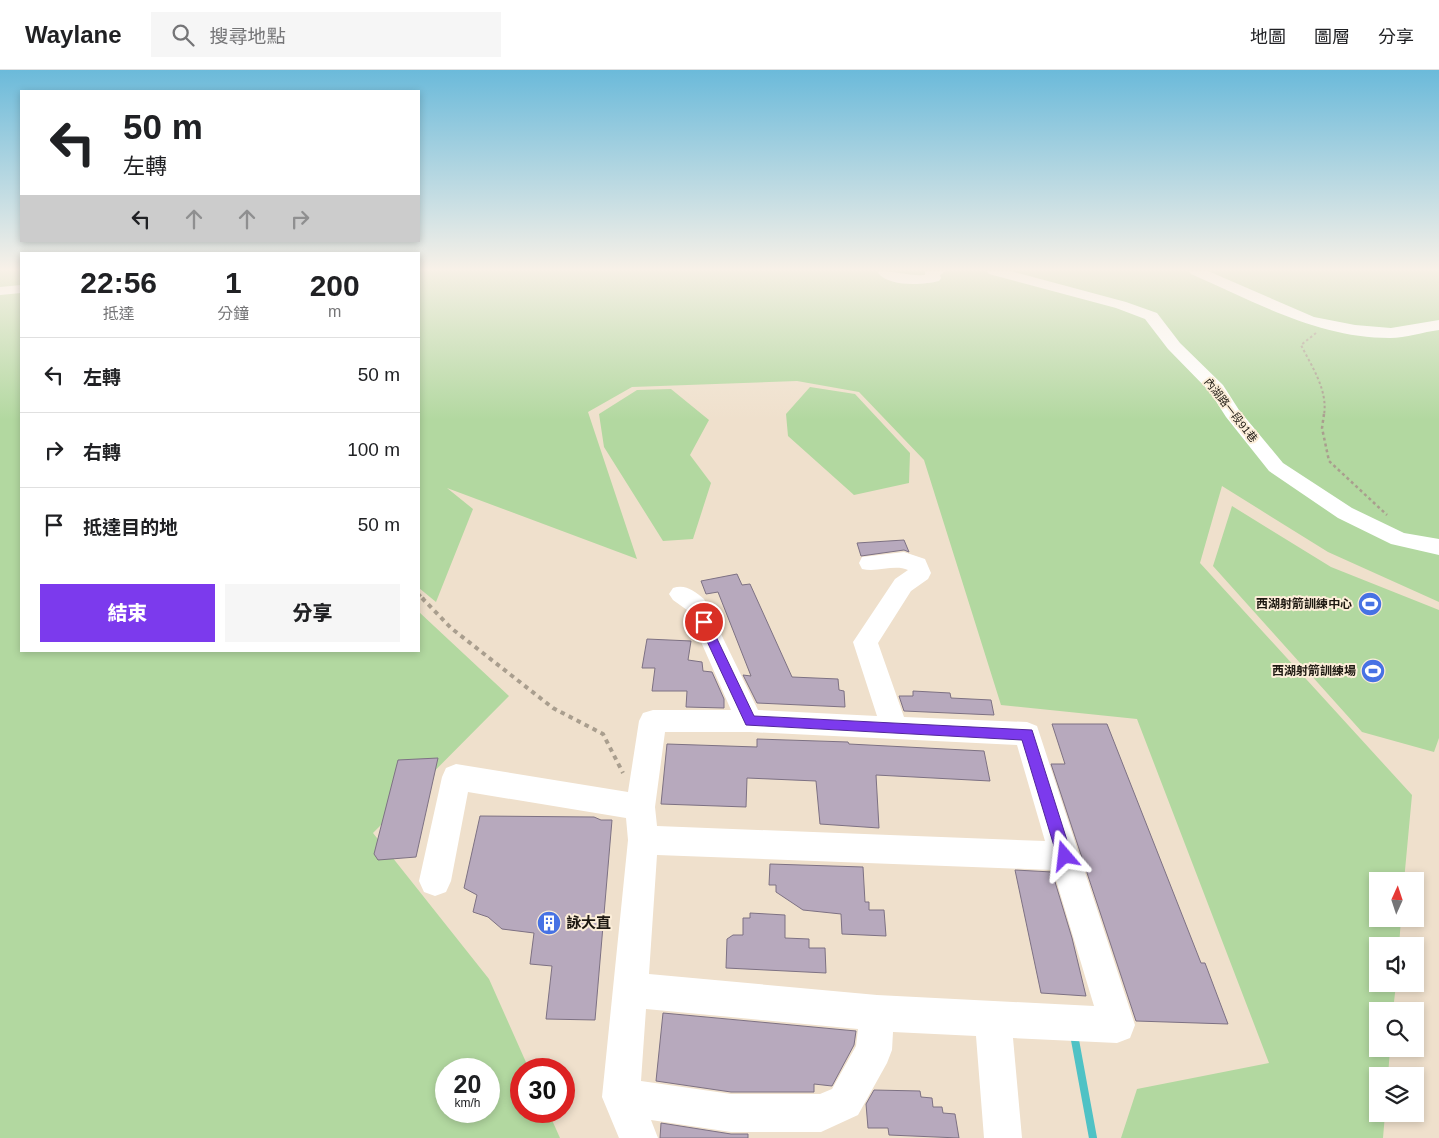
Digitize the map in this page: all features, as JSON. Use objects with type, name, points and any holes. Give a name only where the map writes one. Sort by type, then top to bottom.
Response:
[{"type":"street","name":"內湖路一段91巷","points":[[1155,321],[1174,346],[1217,389],[1232,413],[1276,467],[1345,513],[1399,539],[1439,547]]},
{"type":"street","points":[[1310,321],[1355,330],[1391,333],[1439,326]]},
{"type":"street","points":[[870,563],[904,560],[917,565],[920,573],[903,585],[865,642],[894,727]]},
{"type":"street","points":[[681,594],[696,605],[750,721]]},
{"type":"street","points":[[629,990],[877,1013],[1117,1025],[1027,734],[750,721],[653,721],[640,807],[643,840],[629,990],[621,1097],[639,1138]]},
{"type":"street","points":[[434,881],[456,777],[640,807]]},
{"type":"street","points":[[643,840],[1065,856]]},
{"type":"street","points":[[621,1097],[731,1112],[820,1113],[846,1102],[874,1050],[877,1013]]},
{"type":"street","points":[[993,1018],[1003,1138]]},
{"type":"path","points":[[1328,324],[1301,345],[1314,370],[1326,401],[1322,428],[1329,461],[1388,516]]},
{"type":"path","points":[[420,595],[451,628],[553,708],[603,734],[624,775]]},
{"type":"green space","points":[[0,321],[20,321],[20,652],[420,652],[420,613],[509,696],[373,833],[489,979],[524,1058],[510,1058],[510,1123],[553,1123],[560,1138],[0,1138]]},
{"type":"green space","points":[[420,321],[1439,321],[1439,602],[1328,552],[1222,486],[1200,563],[1412,795],[1405,872],[1369,872],[1369,928],[1400,928],[1400,937],[1369,937],[1369,992],[1395,992],[1394,1002],[1369,1002],[1369,1057],[1389,1057],[1389,1067],[1369,1067],[1369,1122],[1384,1122],[1383,1138],[1121,1138],[1137,1089],[1269,1063],[1137,719],[1001,705],[924,460],[859,392],[797,381],[632,387],[588,412],[637,559],[447,488],[473,509],[436,602],[420,589]]},
{"type":"green space","points":[[810,387],[855,394],[910,453],[909,483],[854,495],[788,436],[786,414]]},
{"type":"green space","points":[[671,389],[709,420],[690,455],[711,483],[693,539],[663,541],[604,447],[599,414],[637,390]]},
{"type":"green space","name":"西湖射箭訓練場","points":[[1232,506],[1331,567],[1439,610],[1439,738],[1434,752],[1362,732],[1213,566]]},
{"type":"building","points":[[904,540],[909,552],[904,550],[861,556],[857,543]]},
{"type":"building","points":[[737,574],[742,585],[750,584],[792,677],[838,679],[839,690],[844,691],[845,707],[757,703],[743,675],[751,676],[718,592],[706,594],[701,581]]},
{"type":"building","points":[[647,639],[691,641],[688,660],[702,662],[703,671],[712,672],[724,699],[724,708],[686,707],[687,691],[652,691],[655,668],[642,668]]},
{"type":"building","points":[[913,691],[950,693],[951,698],[991,700],[994,715],[904,711],[899,696],[913,696]]},
{"type":"building","points":[[1052,724],[1107,724],[1201,963],[1205,963],[1228,1024],[1136,1021],[1051,764],[1065,764]]},
{"type":"building","points":[[757,739],[848,742],[849,744],[984,751],[990,781],[876,775],[879,828],[820,824],[816,781],[747,778],[746,807],[661,804],[667,744],[757,747]]},
{"type":"building","points":[[438,758],[416,857],[378,860],[374,854],[398,760]]},
{"type":"building","name":"詠大直","points":[[480,816],[594,817],[601,820],[612,820],[595,1020],[546,1019],[552,966],[530,964],[534,933],[502,929],[488,917],[473,912],[477,895],[464,888]]},
{"type":"building","points":[[770,864],[863,867],[865,902],[869,902],[869,910],[884,910],[886,936],[842,934],[841,914],[803,910],[776,892],[776,885],[769,885]]},
{"type":"building","points":[[1015,870],[1052,872],[1072,938],[1086,996],[1041,993]]},
{"type":"building","points":[[750,913],[785,915],[785,938],[809,939],[809,948],[825,948],[826,973],[726,968],[727,939],[733,935],[743,935],[743,918],[750,918]]},
{"type":"building","points":[[663,1013],[856,1031],[854,1045],[832,1086],[814,1084],[814,1092],[731,1092],[656,1081]]},
{"type":"building","points":[[874,1090],[920,1091],[921,1097],[932,1098],[933,1107],[942,1107],[943,1113],[955,1114],[959,1138],[889,1135],[888,1128],[868,1128],[866,1104]]},
{"type":"building","points":[[661,1123],[731,1134],[748,1134],[748,1138],[660,1138]]},
{"type":"waterway","points":[[1075,1040],[1093,1138]]},
{"type":"place","name":"西湖射箭訓練中心","points":[[1370,604]]},
{"type":"place","name":"西湖射箭訓練場","points":[[1373,671]]},
{"type":"place","name":"詠大直","points":[[549,923]]},
{"type":"route","points":[[704,622],[750,721],[1027,734],[1065,856]]}]
